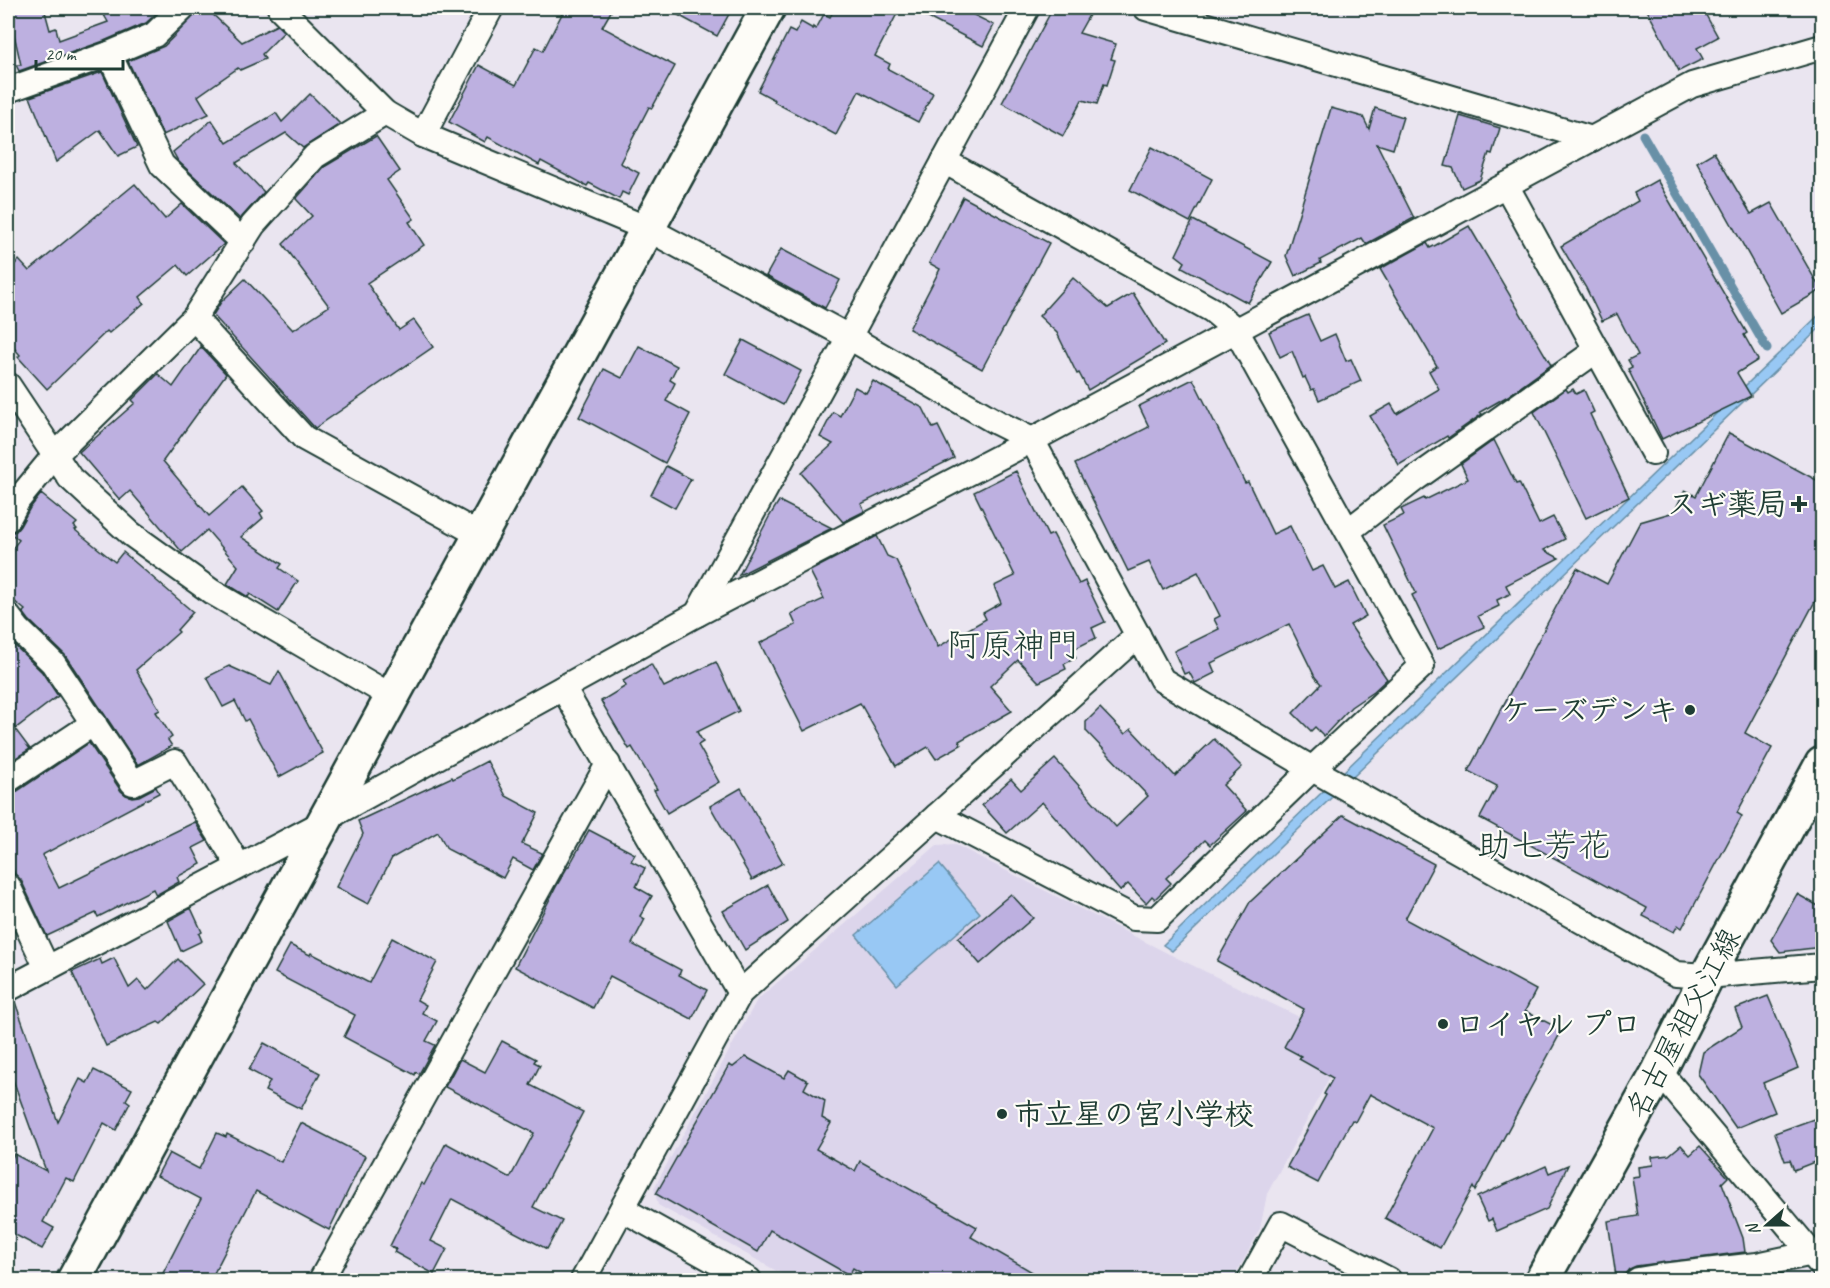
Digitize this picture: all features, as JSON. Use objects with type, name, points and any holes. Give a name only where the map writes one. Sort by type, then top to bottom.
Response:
[{"type":"street","points":[[8,90],[109,54],[154,35],[182,8]]},
{"type":"street","points":[[280,8],[385,113],[423,135],[648,229],[849,337],[998,423],[1032,440],[1162,680],[1317,772],[1676,974],[1707,976],[1822,966]]},
{"type":"street","points":[[423,135],[491,8]]},
{"type":"street","points":[[74,1281],[768,8]]},
{"type":"street","points":[[697,614],[1027,8]]},
{"type":"street","points":[[1146,8],[1592,139]]},
{"type":"street","points":[[8,989],[324,820],[697,614],[1032,440],[1692,85],[1822,47]]},
{"type":"street","points":[[109,54],[162,165],[243,242]]},
{"type":"street","points":[[8,519],[18,500],[55,455],[194,318],[254,225],[315,156],[385,113]]},
{"type":"street","points":[[937,816],[1134,918],[1158,919],[1317,772],[1422,666],[1236,330],[1212,310],[944,162]]},
{"type":"street","points":[[1506,185],[1653,453]]},
{"type":"street","points":[[194,318],[304,438],[480,535]]},
{"type":"street","points":[[1348,531],[1415,479],[1597,350]]},
{"type":"street","points":[[8,385],[70,478],[140,541],[213,592],[392,696]]},
{"type":"street","points":[[11,627],[53,663],[133,783],[175,762],[239,866]]},
{"type":"street","points":[[583,1281],[740,993],[1138,635]]},
{"type":"street","points":[[563,688],[740,993]]},
{"type":"street","points":[[8,780],[94,723]]},
{"type":"street","points":[[321,1281],[608,764]]},
{"type":"street","name":"名古屋祖父江線","points":[[1543,1280],[1659,1071],[1707,976],[1822,764]]},
{"type":"street","points":[[8,886],[47,968]]},
{"type":"street","points":[[1659,1071],[1819,1256]]},
{"type":"street","points":[[622,1209],[749,1281]]},
{"type":"street","points":[[1250,1281],[1281,1224],[1389,1281]]},
{"type":"street","points":[[1638,1281],[1819,1256]]},
{"type":"shaded area","name":"市立星の宮小学校","points":[[954,844],[1167,953],[1349,1041],[1267,1194],[1260,1229],[1233,1280],[793,1280],[658,1205],[654,1188],[757,1000],[937,845]]},
{"type":"water","points":[[1822,312],[1822,326],[1172,951],[1163,945]]},
{"type":"water","points":[[939,864],[980,913],[897,985],[856,935]]},
{"type":"building","points":[[8,8],[44,8],[50,30],[56,28],[59,40],[108,22],[100,8],[161,9],[146,23],[104,41],[19,71],[16,65],[21,65]]},
{"type":"building","points":[[196,8],[206,8],[242,42],[277,25],[284,32],[262,54],[265,59],[240,70],[238,68],[198,96],[209,114],[163,135],[128,61],[164,46],[192,18]]},
{"type":"building","points":[[565,8],[613,8],[602,27],[675,66],[652,108],[649,107],[620,163],[639,173],[628,195],[622,192],[619,199],[589,183],[587,186],[541,161],[539,165],[488,137],[485,142],[449,122],[479,65],[516,85],[536,47],[543,51]]},
{"type":"building","points":[[665,8],[717,8],[729,14],[717,36]]},
{"type":"building","points":[[835,8],[900,8],[875,56],[890,64],[888,69],[933,93],[918,122],[859,91],[836,135],[758,91],[789,30],[795,33],[801,22],[816,29],[824,14],[830,17]]},
{"type":"building","points":[[909,8],[960,8],[994,25],[983,46]]},
{"type":"building","points":[[1053,8],[1075,8],[1089,15],[1079,33],[1116,44],[1111,59],[1115,60],[1107,85],[1104,84],[1097,104],[1082,100],[1063,136],[1002,103]]},
{"type":"building","points":[[1646,8],[1702,8],[1718,37],[1697,48],[1703,59],[1679,71]]},
{"type":"building","points":[[102,72],[137,147],[118,156],[100,130],[56,162],[30,97]]},
{"type":"building","points":[[310,94],[340,124],[303,148],[286,133],[236,163],[264,192],[240,219],[178,161],[173,152],[212,120],[227,143],[276,113],[282,122]]},
{"type":"building","points":[[1331,108],[1363,117],[1369,129],[1375,108],[1403,117],[1393,149],[1377,144],[1414,218],[1366,244],[1362,238],[1295,276],[1286,256]]},
{"type":"building","points":[[1460,116],[1500,128],[1492,154],[1489,153],[1480,180],[1462,188],[1453,168],[1445,166]]},
{"type":"building","points":[[376,136],[400,171],[387,180],[414,219],[409,222],[424,245],[367,283],[399,330],[414,320],[433,347],[315,428],[213,315],[221,302],[245,279],[293,330],[329,306],[283,244],[312,216],[296,199],[324,167]]},
{"type":"building","points":[[1152,147],[1212,179],[1190,222],[1130,190]]},
{"type":"building","points":[[1714,152],[1751,214],[1771,203],[1821,290],[1781,313],[1697,162]]},
{"type":"building","points":[[1657,180],[1747,333],[1744,335],[1758,360],[1737,373],[1751,396],[1662,439],[1628,369],[1632,367],[1628,360],[1638,355],[1617,314],[1602,321],[1561,246],[1638,201],[1634,193]]},
{"type":"building","points":[[135,184],[165,219],[182,204],[224,244],[187,276],[178,265],[140,297],[144,303],[109,333],[107,331],[47,389],[18,357],[20,355],[8,341],[8,271],[19,260],[29,271]]},
{"type":"building","points":[[963,197],[1049,243],[982,369],[909,329],[940,269],[929,263]]},
{"type":"building","points":[[1193,220],[1272,262],[1248,303],[1182,267],[1185,262],[1176,255]]},
{"type":"building","points":[[1469,226],[1551,365],[1508,396],[1480,412],[1482,414],[1448,438],[1447,436],[1399,465],[1370,416],[1391,404],[1397,414],[1439,389],[1429,371],[1437,366],[1380,269],[1427,243],[1430,248]]},
{"type":"building","points":[[781,249],[840,280],[825,308],[766,276]]},
{"type":"building","points":[[1073,278],[1108,308],[1133,293],[1165,344],[1088,390],[1079,373],[1077,374],[1057,333],[1039,316]]},
{"type":"building","points":[[1308,315],[1320,341],[1335,334],[1346,361],[1351,359],[1361,381],[1319,400],[1314,389],[1311,390],[1305,377],[1303,378],[1292,351],[1280,357],[1269,332]]},
{"type":"building","points":[[743,340],[801,371],[783,405],[725,374]]},
{"type":"building","points":[[639,346],[677,366],[670,380],[675,383],[666,401],[690,414],[665,463],[579,417],[604,369],[622,378]]},
{"type":"building","points":[[201,347],[226,374],[163,461],[209,516],[242,487],[263,511],[260,513],[263,518],[241,537],[282,564],[279,568],[298,581],[278,612],[250,594],[248,597],[227,584],[238,566],[207,530],[182,552],[130,491],[120,500],[79,452],[135,403],[132,400],[158,374],[173,387]]},
{"type":"building","points":[[1193,379],[1273,534],[1290,526],[1312,571],[1323,566],[1335,589],[1349,582],[1366,616],[1350,625],[1387,679],[1351,707],[1324,736],[1315,727],[1311,731],[1293,713],[1321,684],[1315,677],[1289,624],[1211,663],[1215,673],[1195,683],[1189,672],[1184,674],[1174,651],[1219,629],[1214,619],[1220,616],[1198,572],[1163,590],[1149,562],[1128,571],[1075,464],[1149,427],[1139,406]]},
{"type":"building","points":[[873,381],[923,408],[933,428],[938,426],[954,458],[861,504],[865,511],[843,522],[801,473],[833,444],[820,437],[833,412],[840,416],[855,387],[866,393]]},
{"type":"building","points":[[1566,389],[1568,392],[1573,389],[1576,394],[1584,390],[1594,412],[1590,414],[1629,497],[1586,518],[1534,412]]},
{"type":"building","points":[[1729,433],[1822,483],[1822,588],[1745,733],[1772,748],[1737,813],[1742,816],[1682,928],[1678,925],[1674,932],[1643,916],[1647,908],[1480,818],[1497,786],[1468,771],[1577,568],[1607,584],[1640,522],[1674,512],[1685,490],[1696,496]]},
{"type":"building","points":[[1494,440],[1539,524],[1553,517],[1565,539],[1544,550],[1559,558],[1506,585],[1510,594],[1497,600],[1499,606],[1478,616],[1484,627],[1438,649],[1412,595],[1416,593],[1383,525],[1404,515],[1401,509],[1468,479],[1461,464]]},
{"type":"building","points":[[666,466],[691,479],[675,508],[651,495]]},
{"type":"building","points":[[1016,471],[1048,536],[1053,534],[1079,584],[1085,581],[1105,622],[1092,628],[1096,638],[1072,650],[1076,658],[1064,664],[1066,669],[1039,682],[1018,660],[990,686],[1012,711],[959,741],[961,745],[936,759],[928,747],[896,766],[860,703],[804,731],[760,643],[796,625],[791,614],[824,599],[810,571],[877,536],[887,556],[896,560],[938,647],[986,619],[983,613],[1001,603],[994,586],[1015,576],[974,492]]},
{"type":"building","points":[[41,494],[77,523],[74,526],[77,529],[75,530],[115,562],[123,552],[193,612],[177,630],[179,632],[136,670],[160,710],[156,712],[172,737],[168,740],[172,746],[138,765],[65,655],[29,620],[23,612],[25,610],[8,596],[8,554],[19,540],[10,533],[16,531],[20,526]]},
{"type":"building","points":[[779,501],[832,528],[739,575],[769,517]]},
{"type":"building","points":[[13,644],[42,672],[58,696],[15,729],[30,749],[8,763],[8,649]]},
{"type":"building","points":[[716,662],[739,711],[697,732],[703,742],[698,745],[719,782],[667,813],[654,790],[657,789],[632,747],[629,749],[601,701],[626,686],[623,681],[651,664],[664,687]]},
{"type":"building","points":[[229,666],[271,685],[279,671],[323,753],[279,777],[248,719],[245,721],[235,701],[223,707],[207,677]]},
{"type":"building","points":[[1100,708],[1125,734],[1131,729],[1175,776],[1214,739],[1242,767],[1223,785],[1247,811],[1210,845],[1205,840],[1166,878],[1171,883],[1155,899],[1152,896],[1146,903],[1128,884],[1120,891],[1042,802],[1007,833],[982,805],[1011,779],[1021,790],[1055,759],[1116,827],[1148,796],[1086,731],[1086,722]]},
{"type":"building","points":[[89,743],[126,795],[139,796],[156,787],[159,793],[42,855],[59,888],[195,822],[207,841],[193,848],[201,864],[177,877],[179,882],[156,895],[153,889],[98,917],[96,913],[47,936],[8,857],[8,794],[16,792]]},
{"type":"building","points":[[487,761],[506,796],[538,813],[522,844],[542,853],[533,870],[513,859],[503,878],[447,849],[438,832],[392,858],[368,904],[336,887],[363,834],[358,821],[452,777],[453,779]]},
{"type":"building","points":[[741,788],[783,863],[752,880],[710,806]]},
{"type":"building","points":[[1343,815],[1434,864],[1405,919],[1536,990],[1525,1011],[1562,1030],[1475,1191],[1473,1187],[1440,1248],[1385,1218],[1433,1128],[1370,1094],[1355,1122],[1352,1120],[1318,1183],[1287,1167],[1333,1078],[1299,1059],[1301,1056],[1284,1047],[1304,1009],[1217,961],[1250,902]]},
{"type":"building","points":[[589,830],[635,854],[631,861],[645,868],[636,887],[652,896],[640,916],[645,919],[632,944],[681,970],[679,975],[707,990],[692,1019],[610,976],[593,1008],[515,967],[557,885]]},
{"type":"building","points":[[768,885],[788,922],[745,950],[723,911]]},
{"type":"building","points":[[1011,894],[1033,918],[980,964],[958,938]]},
{"type":"building","points":[[1797,894],[1822,908],[1822,947],[1780,952],[1771,940]]},
{"type":"building","points":[[191,908],[202,932],[199,934],[202,941],[181,951],[168,921]]},
{"type":"building","points":[[392,938],[437,962],[417,1000],[426,1005],[422,1013],[437,1021],[426,1041],[435,1045],[419,1074],[416,1072],[415,1075],[344,1037],[355,1015],[275,973],[290,945],[310,955],[311,953],[369,983]]},
{"type":"building","points":[[114,958],[129,988],[138,980],[147,990],[178,959],[203,984],[161,1024],[158,1022],[106,1046],[72,972],[100,959],[102,964]]},
{"type":"building","points":[[1768,996],[1798,1068],[1763,1083],[1775,1112],[1736,1128],[1698,1074],[1703,1052],[1742,1027],[1735,1009]]},
{"type":"building","points":[[15,1002],[58,1122],[80,1079],[87,1083],[94,1070],[132,1089],[126,1100],[130,1103],[116,1130],[104,1123],[74,1182],[66,1178],[43,1222],[54,1228],[42,1249],[8,1231],[8,1166],[14,1154],[46,1171],[8,1066],[8,1003]]},
{"type":"building","points":[[502,1041],[536,1059],[534,1062],[540,1065],[530,1085],[583,1112],[533,1207],[562,1221],[547,1249],[452,1199],[431,1241],[447,1249],[434,1274],[394,1252],[396,1249],[390,1246],[421,1183],[424,1185],[446,1143],[510,1178],[534,1133],[445,1087],[460,1059],[485,1072]]},
{"type":"building","points":[[264,1043],[320,1073],[301,1109],[265,1091],[270,1081],[249,1070]]},
{"type":"building","points":[[746,1057],[784,1078],[789,1070],[808,1081],[804,1089],[825,1101],[822,1118],[831,1123],[816,1149],[855,1171],[860,1161],[977,1227],[971,1237],[1048,1281],[875,1281],[853,1268],[849,1275],[770,1230],[758,1252],[656,1194],[729,1065],[733,1067]]},
{"type":"building","points":[[1822,1116],[1822,1159],[1794,1170],[1790,1160],[1785,1161],[1775,1133]]},
{"type":"building","points":[[301,1123],[365,1156],[329,1230],[256,1191],[210,1281],[159,1281],[201,1199],[157,1176],[169,1153],[199,1169],[217,1133],[226,1137],[227,1134],[281,1162]]},
{"type":"building","points":[[1681,1145],[1690,1155],[1700,1146],[1728,1177],[1722,1183],[1743,1238],[1745,1252],[1636,1266],[1625,1274],[1616,1276],[1608,1221],[1638,1216],[1632,1177],[1639,1176],[1638,1167],[1653,1165],[1652,1157],[1669,1155]]},
{"type":"building","points":[[1568,1165],[1547,1209],[1497,1231],[1492,1219],[1488,1221],[1477,1197],[1546,1166],[1549,1173]]},
{"type":"waterway","points":[[1643,135],[1767,349]]},
{"type":"place","name":"スギ薬局","points":[[1799,504]]},
{"type":"place","name":"ケーズデンキ","points":[[1690,710]]},
{"type":"place","name":"ロイヤル プロ","points":[[1443,1024]]},
{"type":"place","name":"市立星の宮小学校","points":[[1002,1114]]},
{"type":"district","name":"阿原神門","points":[[1013,644]]},
{"type":"district","name":"助七芳花","points":[[1544,844]]}]
